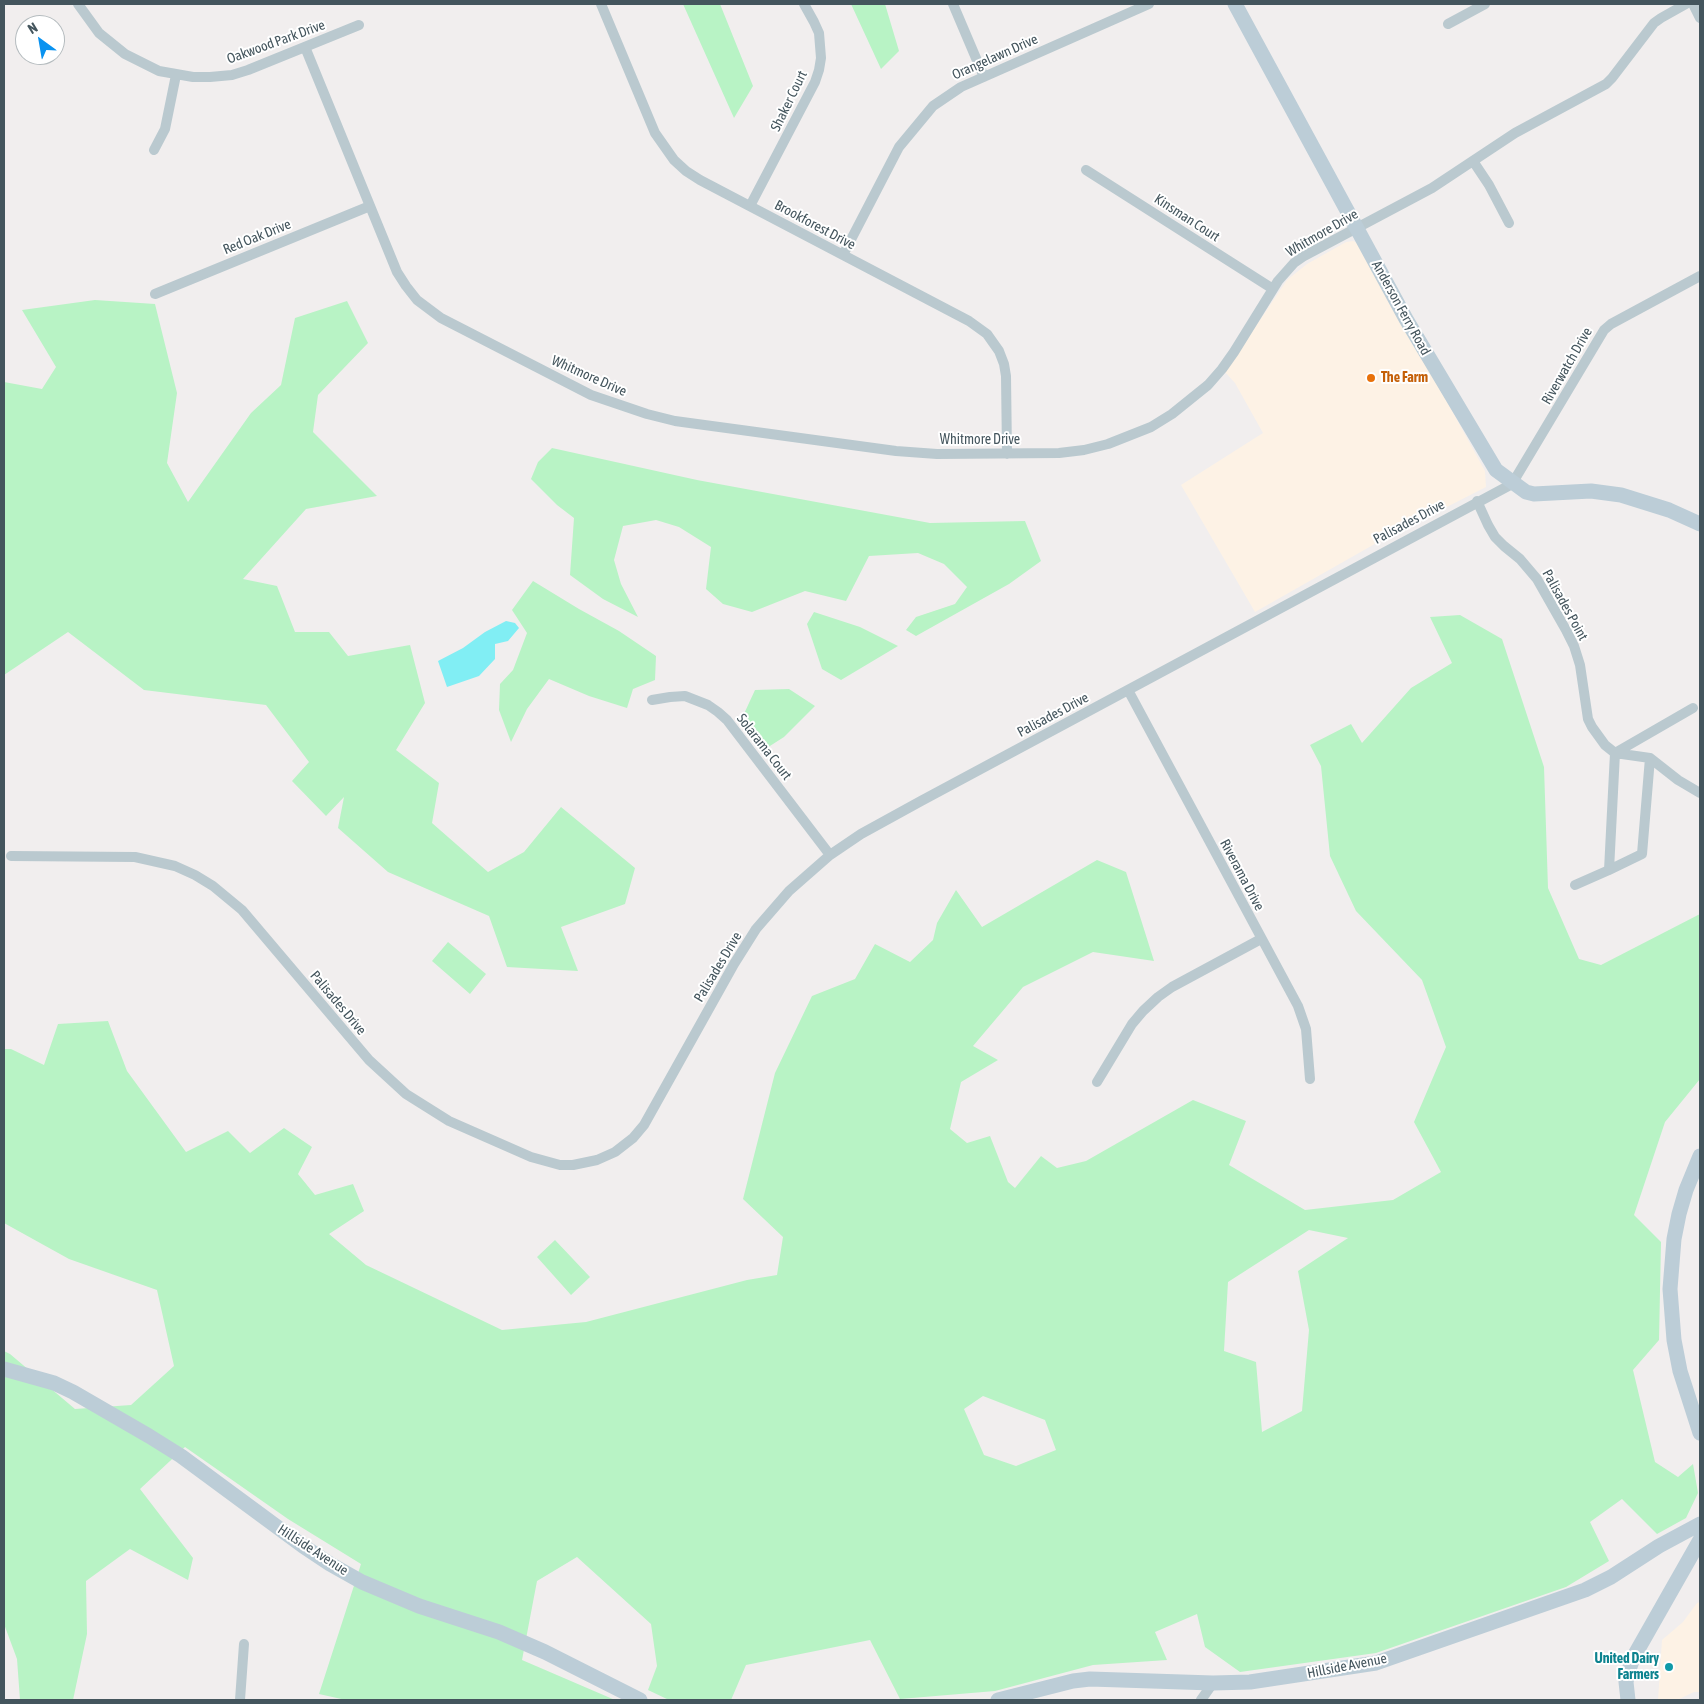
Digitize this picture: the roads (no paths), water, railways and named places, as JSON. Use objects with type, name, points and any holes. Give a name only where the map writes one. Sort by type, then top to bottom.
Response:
[{"type":"street","name":"Oakwood Park Drive","points":[[78,4],[99,33],[125,54],[144,64],[176,75],[210,77],[248,70],[358,25]]},
{"type":"street","name":"Brookforest Drive","points":[[601,4],[655,133],[663,147],[686,171],[970,321],[993,340],[999,351],[1006,376],[1007,454]]},
{"type":"street","name":"Shaker Court","points":[[750,206],[815,82],[819,70],[821,52],[819,33],[804,4]]},
{"type":"street","points":[[952,4],[984,76]]},
{"type":"street","name":"Orangelawn Drive","points":[[843,255],[905,139],[932,106],[961,86],[1150,4]]},
{"type":"street","name":"Anderson Ferry Road","points":[[1235,4],[1406,319],[1496,470],[1512,484],[1526,492],[1534,494],[1591,491],[1621,495],[1683,515],[1700,524]]},
{"type":"street","points":[[1448,24],[1485,4]]},
{"type":"street","name":"Whitmore Drive","points":[[305,47],[397,272],[417,300],[441,318],[572,386],[618,406],[675,420],[896,451],[937,454],[1059,453],[1084,450],[1108,444],[1151,427],[1172,414],[1202,390],[1222,369],[1273,289],[1294,263],[1432,188],[1515,133],[1606,84],[1654,23],[1686,4]]},
{"type":"street","points":[[1692,4],[1700,18]]},
{"type":"street","points":[[154,150],[166,128],[176,75]]},
{"type":"street","points":[[1473,161],[1489,185],[1509,223]]},
{"type":"street","name":"Kinsman Court","points":[[1086,170],[1273,289]]},
{"type":"street","name":"Red Oak Drive","points":[[155,294],[370,206]]},
{"type":"street","name":"Riverwatch Drive","points":[[1512,484],[1604,330],[1611,324],[1700,276]]},
{"type":"street","name":"Palisades Drive","points":[[11,856],[135,857],[175,866],[195,875],[213,886],[242,910],[369,1060],[406,1094],[448,1120],[547,1163],[573,1165],[591,1162],[609,1155],[633,1138],[644,1125],[734,964],[756,929],[789,891],[830,855],[867,831],[1512,484]]},
{"type":"street","name":"Palisades Point","points":[[1478,501],[1495,537],[1525,564],[1538,580],[1558,614],[1574,646],[1580,664],[1588,719],[1605,745],[1615,753]]},
{"type":"street","name":"Riverama Drive","points":[[1128,690],[1303,1017],[1308,1042],[1310,1079]]},
{"type":"street","name":"Solarama Court","points":[[652,700],[670,696],[685,696],[708,704],[718,712],[727,720],[830,855]]},
{"type":"street","points":[[1615,753],[1693,708]]},
{"type":"street","points":[[1615,753],[1650,758],[1678,780],[1700,793]]},
{"type":"street","points":[[1609,870],[1615,753]]},
{"type":"street","points":[[1575,885],[1642,854],[1650,758]]},
{"type":"street","points":[[1097,1082],[1132,1024],[1158,997],[1172,987],[1261,939]]},
{"type":"street","points":[[1700,1156],[1686,1190],[1680,1214],[1671,1264],[1670,1290],[1674,1340],[1680,1371],[1700,1433]]},
{"type":"street","name":"Hillside Avenue","points":[[4,1369],[54,1383],[149,1436],[180,1456],[302,1546],[362,1582],[419,1606],[508,1636],[545,1652],[640,1700]]},
{"type":"street","name":"Hillside Avenue","points":[[998,1700],[1072,1681],[1090,1679],[1213,1683],[1250,1682],[1376,1663],[1585,1590],[1700,1524]]},
{"type":"street","points":[[1675,1537],[1684,1543],[1692,1554]]},
{"type":"street","points":[[1628,1700],[1626,1682],[1630,1665],[1700,1540]]},
{"type":"street","points":[[240,1700],[244,1644]]},
{"type":"street","points":[[1201,1700],[1213,1683]]},
{"type":"water","points":[[506,621],[515,623],[519,628],[508,641],[495,644],[495,659],[479,676],[447,687],[438,661]]},
{"type":"place","name":"The Farm","points":[[1371,378]]},
{"type":"place","name":"United Dairy Farmers","points":[[1669,1667]]}]
